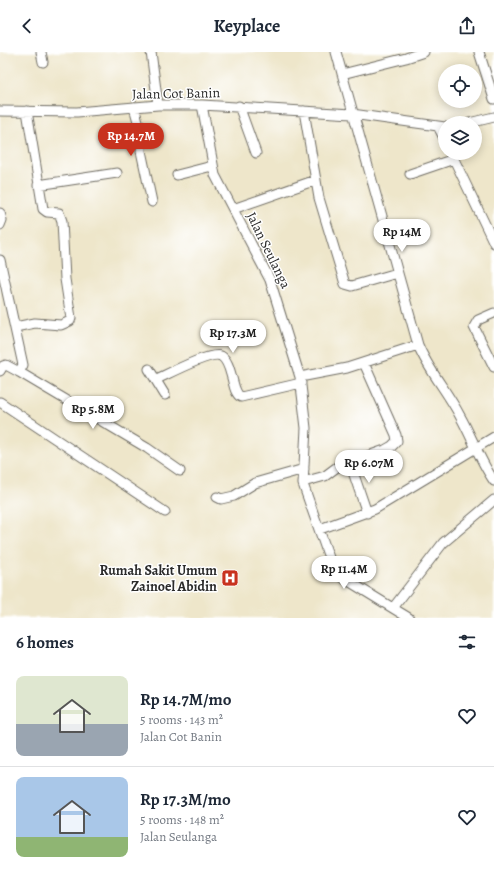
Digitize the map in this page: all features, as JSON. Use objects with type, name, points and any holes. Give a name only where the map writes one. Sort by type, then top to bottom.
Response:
[{"type":"street","points":[[41,52],[43,62]]},
{"type":"street","points":[[152,52],[158,105]]},
{"type":"street","points":[[336,52],[352,114],[418,345],[425,360],[460,415],[494,481]]},
{"type":"street","points":[[342,74],[386,64],[424,52]]},
{"type":"street","points":[[479,52],[494,99]]},
{"type":"street","name":"Jalan Cot Banin","points":[[0,111],[77,112],[158,105],[239,106],[352,114],[438,127]]},
{"type":"street","name":"Jalan Seulanga","points":[[202,105],[212,166],[233,209],[266,269],[275,293],[300,380],[306,428],[303,482]]},
{"type":"street","points":[[239,106],[256,154]]},
{"type":"street","points":[[134,107],[142,136],[141,151],[152,202]]},
{"type":"street","points":[[15,327],[35,323],[64,324],[70,322],[71,318],[60,216],[56,212],[44,210],[38,185],[27,111]]},
{"type":"street","points":[[304,111],[316,180],[344,284],[352,286],[397,273]]},
{"type":"street","points":[[482,120],[494,117]]},
{"type":"street","points":[[410,174],[443,160]]},
{"type":"street","points":[[454,160],[494,243]]},
{"type":"street","points":[[177,175],[212,166]]},
{"type":"street","points":[[38,185],[117,173]]},
{"type":"street","points":[[233,209],[316,180]]},
{"type":"street","points":[[0,213],[2,220],[0,225]]},
{"type":"street","points":[[0,260],[23,365],[19,372]]},
{"type":"street","points":[[494,313],[478,320],[474,327],[494,367]]},
{"type":"street","points":[[156,379],[196,361],[218,355],[226,361],[236,393],[241,397],[364,363],[418,345]]},
{"type":"street","points":[[364,363],[396,435],[397,441],[386,450],[337,467],[325,476],[303,482],[331,564],[337,574],[409,618]]},
{"type":"street","points":[[0,371],[3,366],[6,365],[19,372],[147,448],[180,471]]},
{"type":"street","points":[[149,369],[165,394]]},
{"type":"street","points":[[0,402],[165,512]]},
{"type":"street","points":[[320,529],[367,513],[494,436]]},
{"type":"street","points":[[350,462],[367,513]]},
{"type":"street","points":[[217,497],[221,498],[234,496],[255,483],[304,469]]},
{"type":"street","points":[[393,608],[444,543],[494,500]]},
{"type":"place","name":"Rumah Sakit Umum Zainoel Abidin","points":[[230,578]]}]
